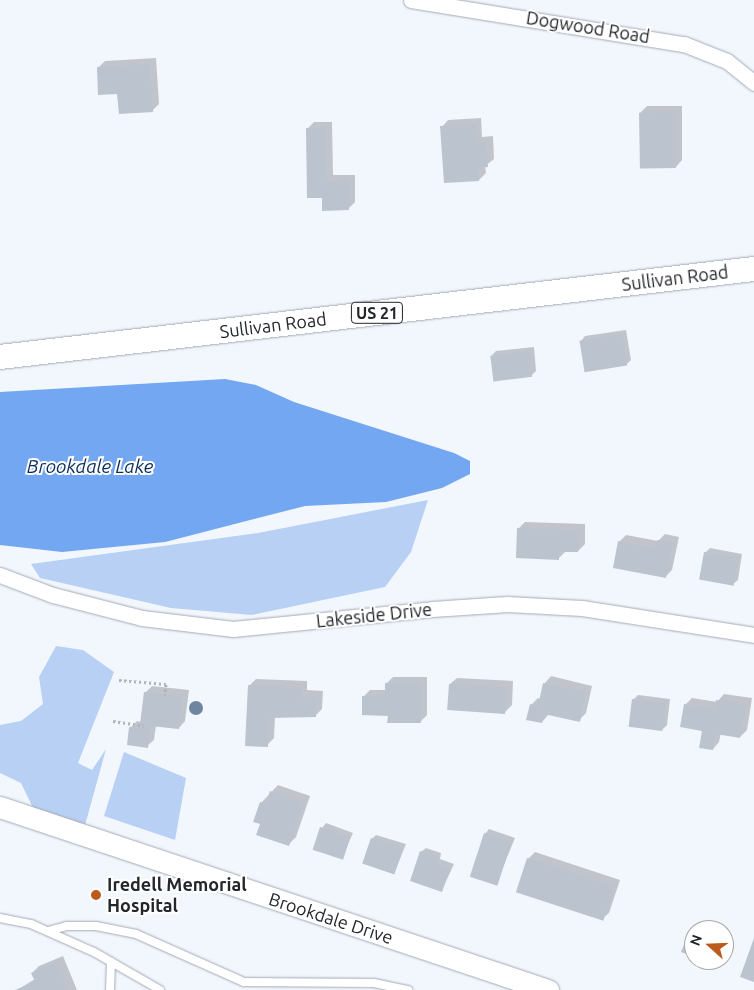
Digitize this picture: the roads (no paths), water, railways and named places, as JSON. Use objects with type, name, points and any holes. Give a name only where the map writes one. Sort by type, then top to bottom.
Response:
[{"type":"main road","name":"Sullivan Road","points":[[0,357],[754,268]]},
{"type":"main road","name":"Brookdale Drive","points":[[0,808],[548,990]]},
{"type":"street","name":"Dogwood Road","points":[[411,0],[640,35],[684,44],[727,61],[754,83]]},
{"type":"street","name":"Lakeside Drive","points":[[0,574],[53,595],[142,618],[233,629],[432,608],[507,604],[582,608],[754,635]]},
{"type":"lane","points":[[0,918],[9,918],[48,931],[111,962],[160,990]]},
{"type":"lane","points":[[48,931],[68,926],[96,926],[136,934],[244,982],[374,984],[408,990]]},
{"type":"lane","points":[[110,990],[111,962]]},
{"type":"water","name":"Brookdale Lake","points":[[225,379],[256,385],[294,402],[454,453],[470,461],[470,474],[442,488],[386,502],[305,506],[165,542],[62,552],[0,545],[0,392]]},
{"type":"place","name":"Iredell Memorial Hospital","points":[[96,895]]}]
